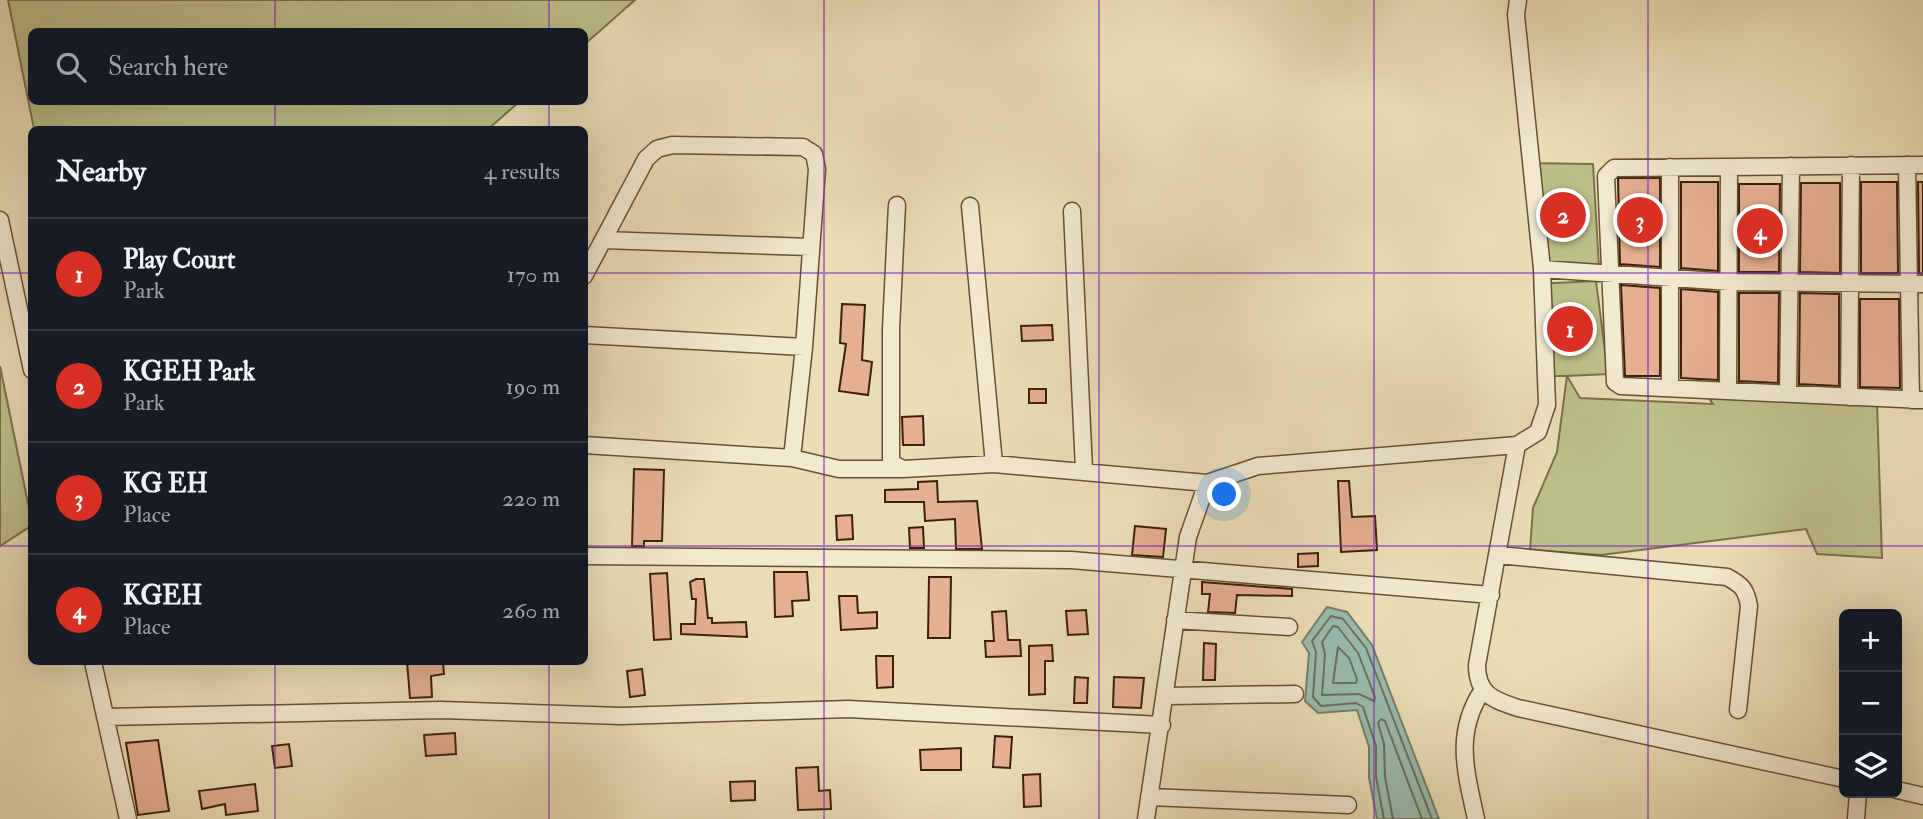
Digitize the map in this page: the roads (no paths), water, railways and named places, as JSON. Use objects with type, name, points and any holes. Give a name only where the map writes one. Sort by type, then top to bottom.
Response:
[{"type":"street","points":[[588,445],[792,458],[839,469],[994,464],[1207,483],[1258,466],[1517,446],[1538,432],[1547,405],[1542,269],[1516,15],[1518,0]]},
{"type":"street","points":[[588,268],[646,159],[657,149],[672,145],[803,147],[814,155],[817,169],[804,347],[792,458]]},
{"type":"street","points":[[1849,397],[1851,165]]},
{"type":"street","points":[[1851,165],[1915,165],[1917,400],[1621,386],[1615,382],[1608,170],[1851,165]]},
{"type":"street","points":[[1788,394],[1791,166]]},
{"type":"street","points":[[1670,167],[1670,388]]},
{"type":"street","points":[[1728,391],[1729,167]]},
{"type":"street","points":[[897,205],[891,329],[890,451],[891,463],[903,469]]},
{"type":"street","points":[[970,206],[994,464]]},
{"type":"street","points":[[1072,211],[1084,470]]},
{"type":"street","points":[[0,220],[28,351]]},
{"type":"street","points":[[603,240],[810,247]]},
{"type":"street","points":[[1542,269],[1730,282],[1916,284]]},
{"type":"street","points":[[588,335],[804,347]]},
{"type":"street","points":[[1517,446],[1477,665],[1477,680],[1482,691],[1496,701],[1518,708],[1839,778]]},
{"type":"street","points":[[1146,819],[1167,696],[1188,537],[1207,483]]},
{"type":"street","points":[[1499,555],[1727,577],[1740,584],[1747,591],[1749,606],[1738,710]]},
{"type":"street","points":[[588,556],[1071,560],[1491,595]]},
{"type":"street","points":[[1175,620],[1289,627]]},
{"type":"street","points":[[94,665],[128,819]]},
{"type":"street","points":[[1476,819],[1467,776],[1463,734],[1469,710],[1482,691]]},
{"type":"street","points":[[1167,696],[1294,694]]},
{"type":"street","points":[[105,717],[441,710],[621,716],[848,709],[1162,725]]},
{"type":"street","points":[[1902,791],[1923,796]]},
{"type":"street","points":[[1149,797],[1348,804]]},
{"type":"street","points":[[1856,819],[1858,798]]},
{"type":"water","points":[[1327,607],[1347,612],[1372,645],[1439,819],[1377,819],[1369,778],[1369,747],[1357,710],[1318,713],[1305,701],[1309,653],[1302,642]]},
{"type":"place","name":"KGEH Park","points":[[1563,215]]},
{"type":"place","name":"KG EH","points":[[1640,220]]},
{"type":"place","name":"KGEH","points":[[1760,231]]},
{"type":"place","name":"Play Court","points":[[1570,329]]}]
